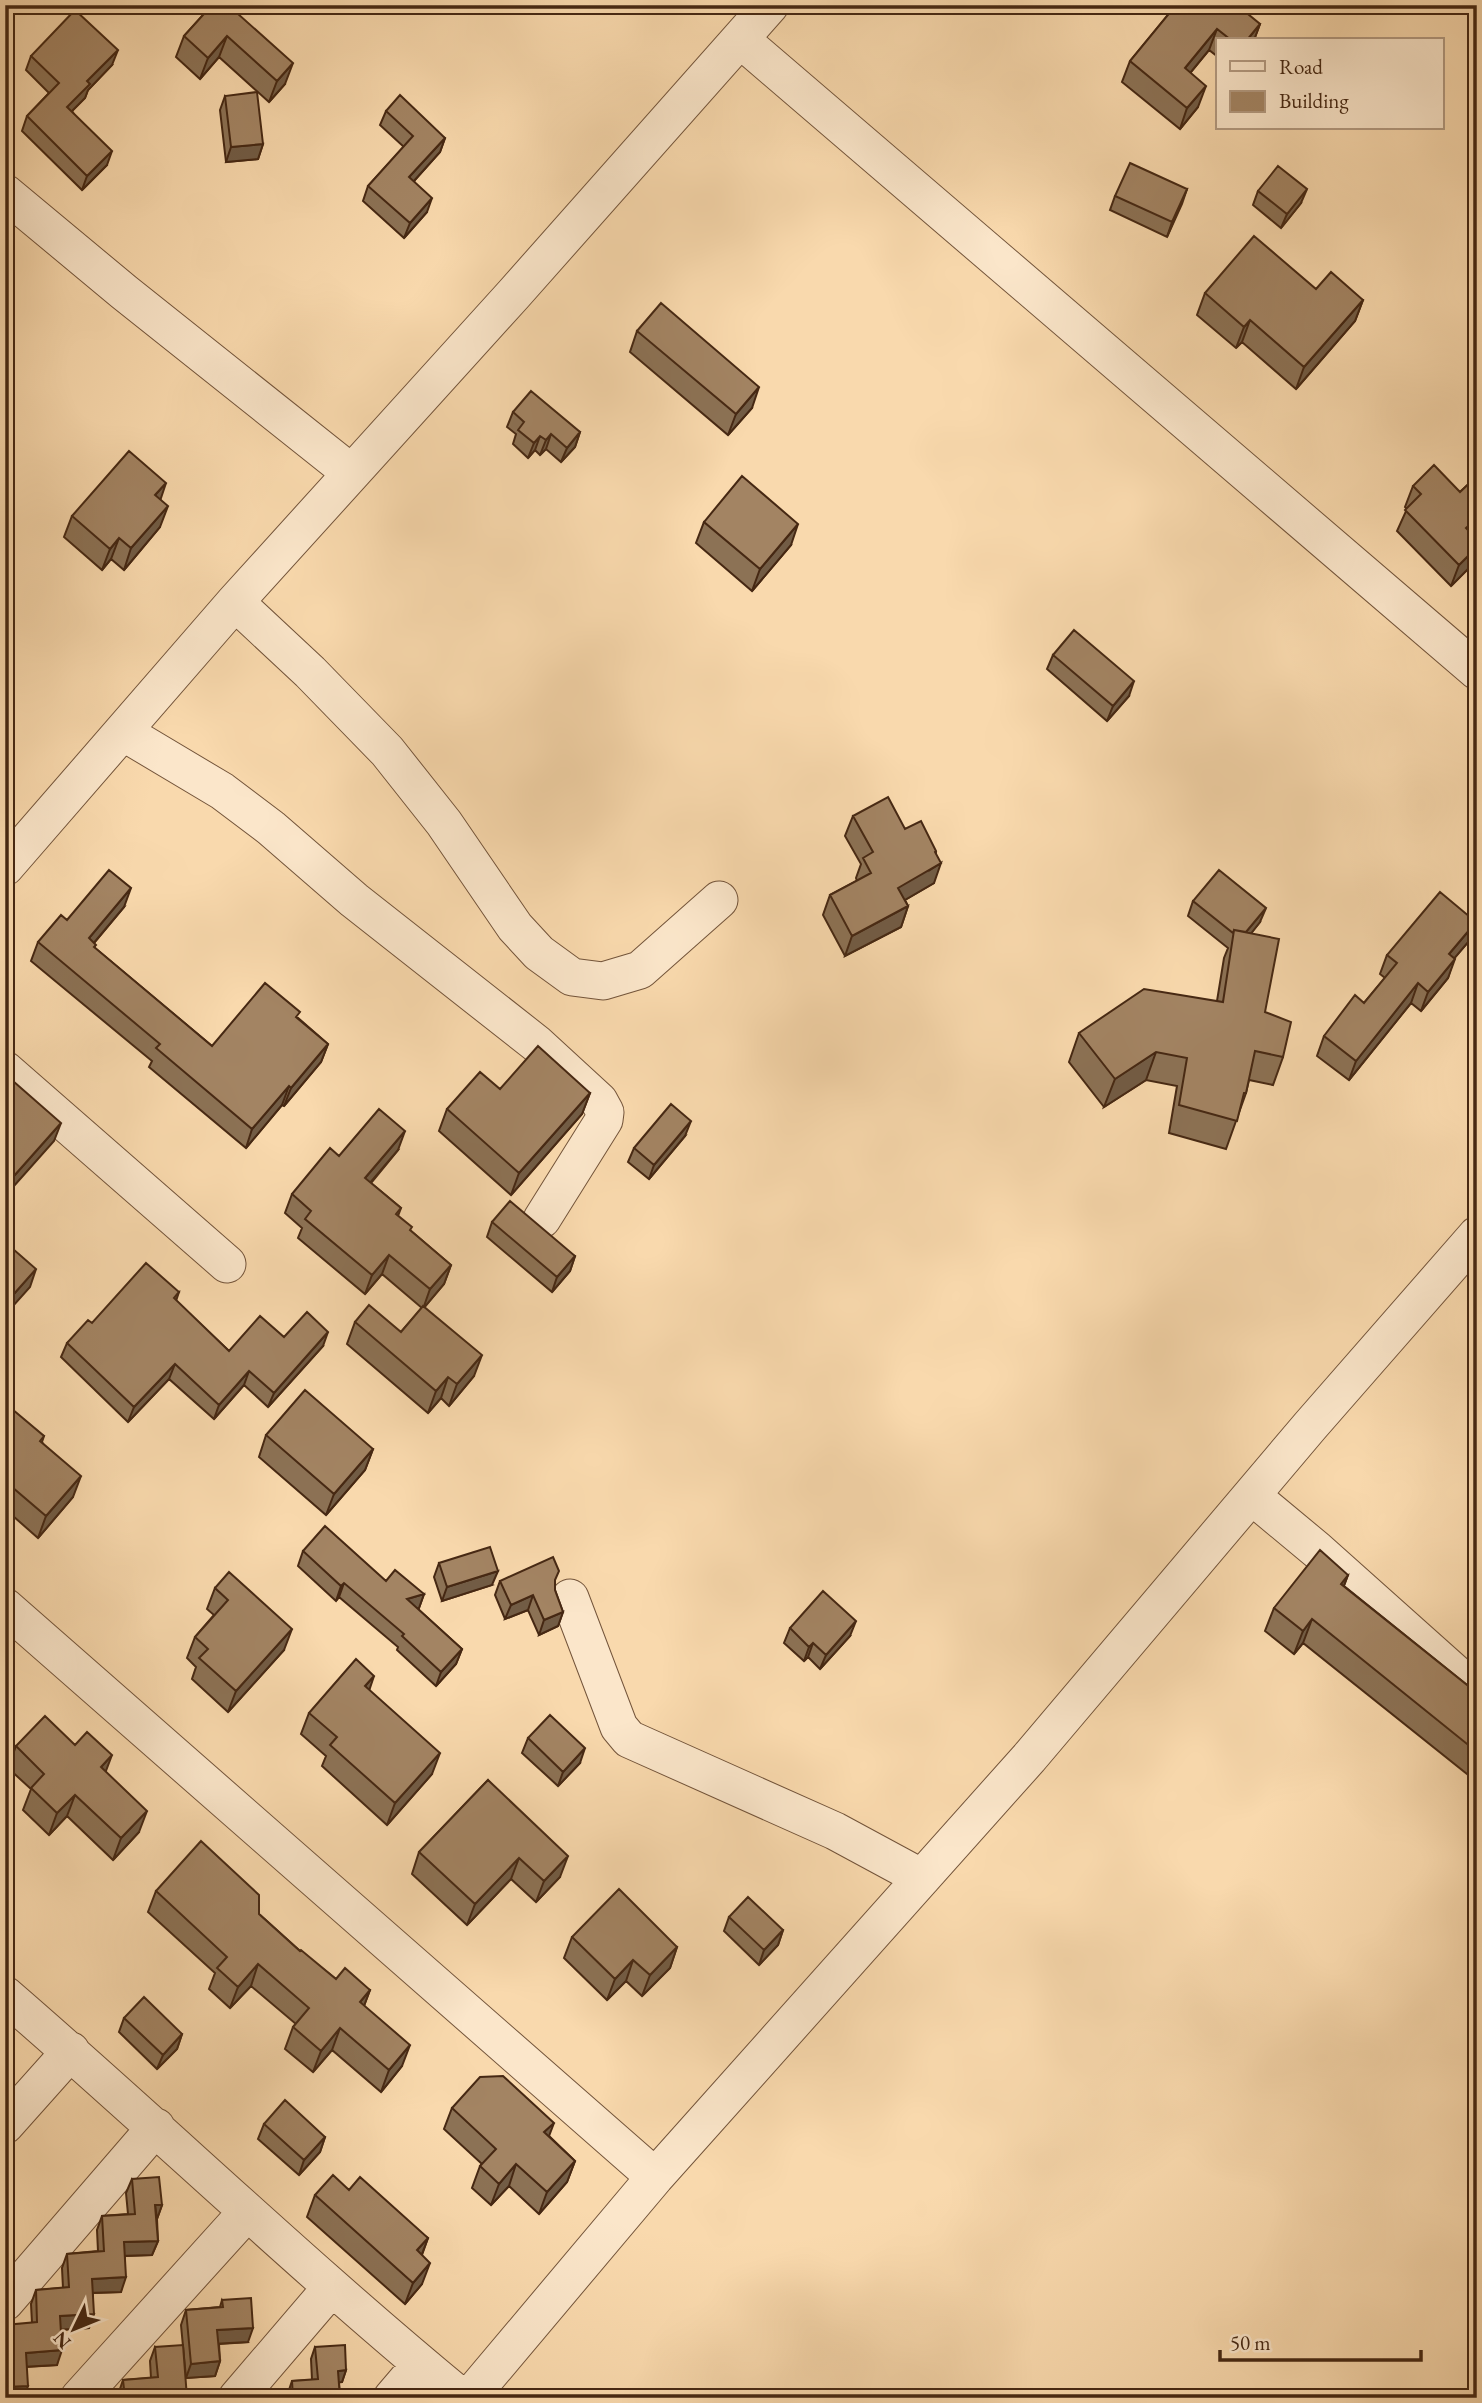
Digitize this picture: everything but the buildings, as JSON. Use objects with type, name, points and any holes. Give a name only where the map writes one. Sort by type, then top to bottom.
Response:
[{"type":"street","points":[[5,867],[350,472],[513,295],[770,5]]},
{"type":"street","points":[[740,39],[1477,671]]},
{"type":"street","points":[[5,192],[124,292],[350,472]]},
{"type":"street","points":[[235,602],[310,672],[387,751],[444,823],[515,927],[539,953],[572,977],[603,981],[640,970],[719,900]]},
{"type":"street","points":[[123,732],[232,798],[354,900],[537,1044],[599,1101],[605,1112],[604,1120],[542,1219]]},
{"type":"street","points":[[5,1070],[227,1265]]},
{"type":"street","points":[[469,2398],[654,2177],[1029,1758],[1477,1235]]},
{"type":"street","points":[[1252,1496],[1317,1550],[1477,1693]]},
{"type":"street","points":[[570,1598],[618,1727],[629,1739],[835,1831],[922,1878]]},
{"type":"street","points":[[5,1607],[654,2177]]},
{"type":"street","points":[[5,1995],[71,2051],[332,2287],[462,2398]]},
{"type":"street","points":[[5,2125],[71,2051]]},
{"type":"street","points":[[5,2302],[156,2127]]},
{"type":"street","points":[[79,2398],[247,2212]]},
{"type":"street","points":[[237,2398],[332,2287]]},
{"type":"street","points":[[392,2398],[421,2364]]}]
